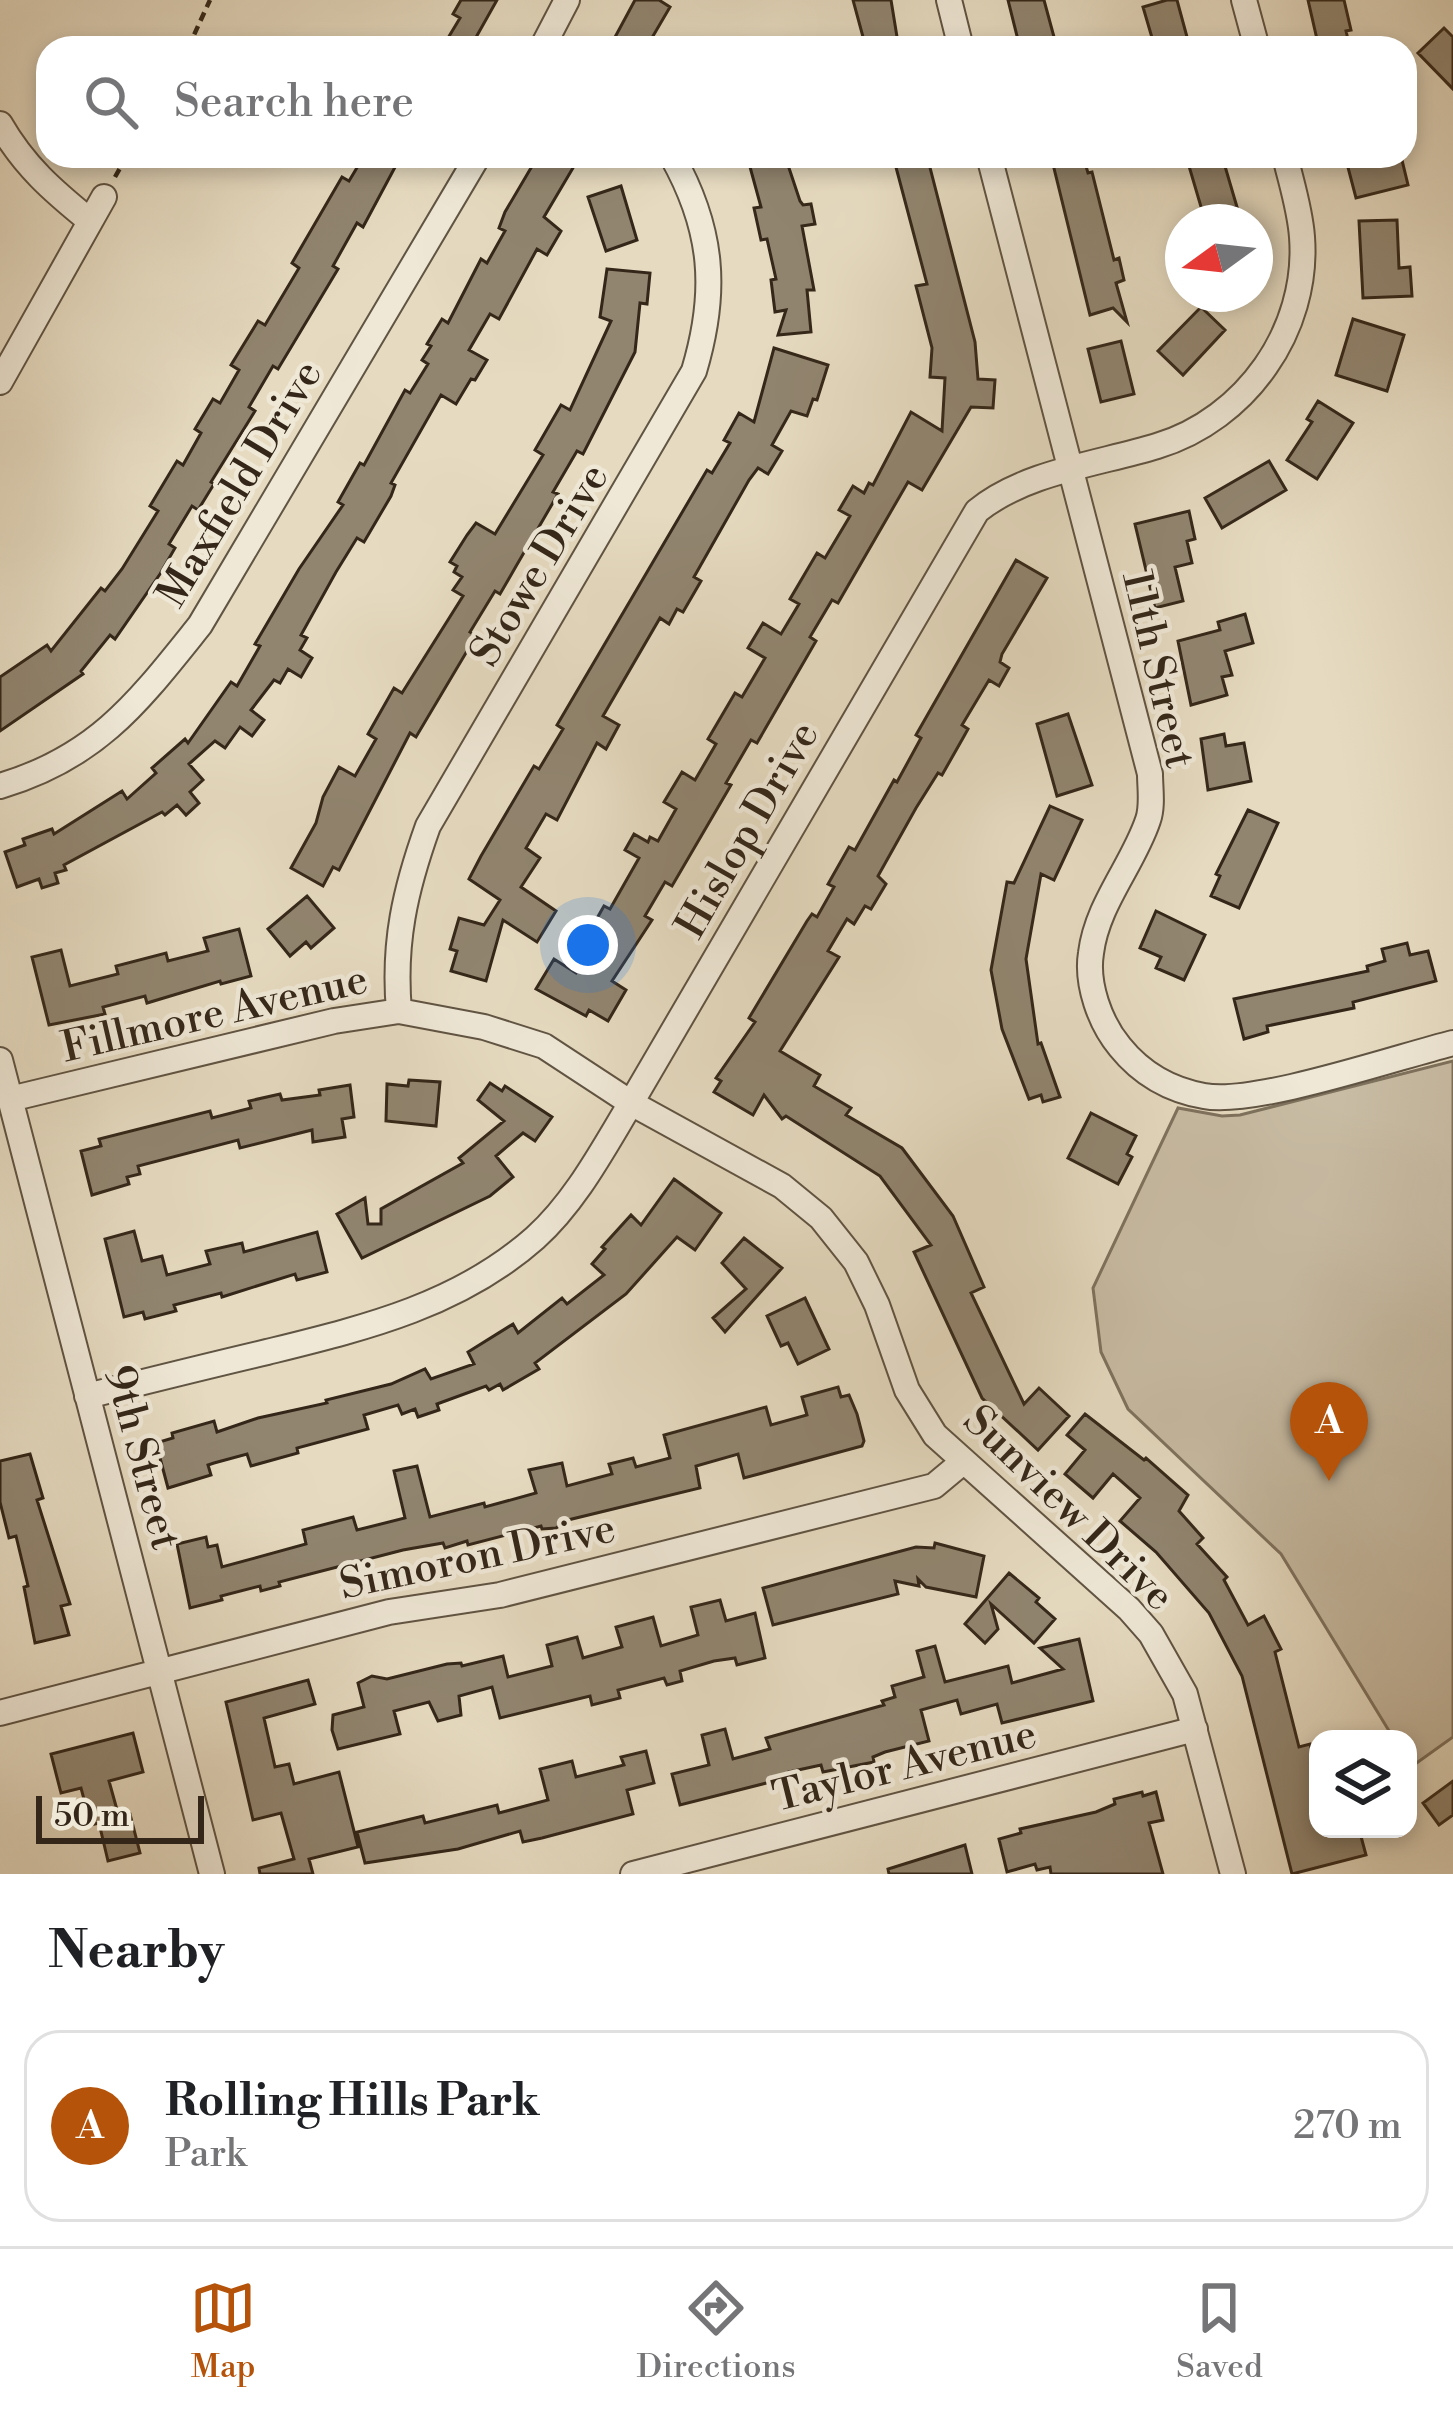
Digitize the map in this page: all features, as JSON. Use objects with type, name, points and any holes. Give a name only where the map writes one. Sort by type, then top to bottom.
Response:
[{"type":"street","points":[[549,36],[567,0]]},
{"type":"street","points":[[949,0],[959,36]]},
{"type":"street","points":[[1244,0],[1253,36]]},
{"type":"street","points":[[0,124],[20,159],[41,182],[90,221]]},
{"type":"street","name":"Maxfield Drive","points":[[0,786],[97,742],[144,696],[200,625],[471,168]]},
{"type":"street","name":"Stowe Drive","points":[[399,1011],[395,968],[406,886],[428,826],[694,371],[709,315],[708,253],[693,197],[678,168]]},
{"type":"street","name":"11th Street","points":[[992,168],[1150,774],[1150,816],[1100,919],[1090,956],[1093,994],[1111,1036],[1134,1065],[1166,1085],[1207,1097],[1250,1096],[1453,1042]]},
{"type":"street","name":"Hislop Drive","points":[[87,1396],[374,1326],[440,1301],[487,1276],[538,1235],[585,1179],[632,1103],[977,511],[1018,487],[1193,431],[1216,418],[1258,377],[1290,323],[1298,294],[1302,238],[1287,168]]},
{"type":"street","points":[[0,382],[104,197]]},
{"type":"street","name":"Fillmore Avenue","points":[[10,1099],[334,1021],[399,1011],[484,1027],[544,1046],[632,1103]]},
{"type":"street","name":"9th Street","points":[[0,1060],[212,1874]]},
{"type":"street","name":"Sunview Drive","points":[[632,1103],[782,1186],[820,1218],[856,1262],[907,1390],[934,1435],[1105,1586],[1150,1634],[1185,1694],[1233,1874]]},
{"type":"street","name":"Simoron Drive","points":[[0,1713],[389,1612],[500,1595],[934,1486],[964,1461]]},
{"type":"street","name":"Taylor Avenue","points":[[633,1874],[681,1868],[1195,1729]]},
{"type":"path","points":[[194,36],[210,0]]},
{"type":"shaded area","points":[[1453,1061],[1453,1737],[1417,1763],[1417,1730],[1389,1730],[1281,1554],[1128,1409],[1101,1352],[1093,1288],[1178,1108],[1240,1115]]},
{"type":"building","points":[[461,0],[497,0],[477,36],[449,36],[460,18],[453,14]]},
{"type":"building","points":[[635,0],[659,0],[670,7],[653,36],[616,36]]},
{"type":"building","points":[[853,0],[891,0],[897,36],[863,36]]},
{"type":"building","points":[[1008,0],[1044,0],[1054,36],[1017,36]]},
{"type":"building","points":[[1177,0],[1187,36],[1151,36],[1143,7]]},
{"type":"building","points":[[1308,0],[1344,0],[1351,30],[1346,31],[1347,36],[1316,36]]},
{"type":"building","points":[[1444,28],[1453,37],[1453,89],[1418,53]]},
{"type":"building","points":[[357,168],[395,168],[363,227],[357,223],[333,266],[338,269],[278,369],[273,366],[249,407],[255,411],[214,484],[198,510],[192,506],[169,544],[175,548],[160,574],[115,639],[110,635],[83,674],[0,731],[0,677],[47,645],[51,651],[122,569],[158,511],[150,506],[177,461],[183,465],[201,433],[195,429],[213,399],[220,403],[239,370],[231,365],[258,321],[265,325],[299,268],[292,263],[342,177],[349,181]]},
{"type":"building","points":[[531,168],[573,168],[544,217],[561,231],[547,255],[537,249],[499,319],[490,314],[469,350],[487,360],[456,404],[441,395],[391,483],[395,485],[391,496],[364,542],[357,538],[301,635],[307,638],[300,650],[312,658],[301,677],[288,669],[280,683],[274,680],[251,710],[264,720],[252,736],[240,727],[225,748],[215,741],[189,764],[203,780],[190,792],[199,803],[186,815],[177,805],[64,865],[66,870],[55,873],[58,883],[42,888],[39,879],[17,887],[5,852],[25,845],[23,839],[52,829],[54,834],[122,791],[127,799],[156,773],[152,768],[185,739],[188,743],[231,682],[237,686],[260,646],[255,644],[343,505],[338,502],[360,463],[364,465],[405,390],[410,393],[428,364],[422,360],[431,346],[427,344],[442,319],[448,323],[481,259],[487,263],[505,231],[499,228]]},
{"type":"building","points":[[750,168],[789,168],[800,201],[811,204],[815,224],[802,226],[814,290],[807,290],[811,332],[778,335],[786,310],[775,312],[771,280],[776,279],[754,208],[761,207]]},
{"type":"building","points":[[896,168],[930,168],[975,342],[978,379],[995,380],[993,408],[971,407],[922,490],[908,482],[838,603],[832,600],[810,637],[816,641],[757,743],[751,740],[726,783],[731,785],[672,886],[665,882],[645,916],[652,920],[612,981],[626,990],[608,1021],[589,1010],[586,1016],[536,989],[554,959],[576,973],[597,939],[588,934],[604,906],[610,909],[639,858],[625,850],[634,834],[648,842],[650,837],[658,841],[676,809],[664,802],[682,772],[695,780],[716,744],[708,739],[735,693],[742,697],[765,658],[748,648],[763,623],[781,634],[799,604],[790,599],[817,553],[825,558],[850,516],[839,510],[853,486],[864,493],[869,483],[873,485],[911,412],[942,431],[945,378],[930,377],[932,348],[916,286],[927,284]]},
{"type":"building","points":[[1054,168],[1092,172],[1114,260],[1119,258],[1124,280],[1116,283],[1127,322],[1113,308],[1090,315]]},
{"type":"building","points":[[1190,168],[1226,168],[1236,204],[1200,204]]},
{"type":"building","points":[[1348,168],[1404,168],[1408,185],[1356,198]]},
{"type":"building","points":[[621,186],[637,240],[606,251],[588,197]]},
{"type":"building","points":[[1397,220],[1399,268],[1410,267],[1412,296],[1363,298],[1359,221]]},
{"type":"building","points":[[607,269],[650,273],[647,304],[640,303],[635,352],[583,454],[577,451],[553,492],[558,494],[500,594],[495,591],[470,632],[476,636],[416,737],[410,733],[339,870],[333,867],[323,886],[291,868],[316,823],[323,797],[339,767],[355,776],[376,739],[368,734],[394,688],[402,693],[463,596],[453,590],[462,577],[450,562],[467,535],[476,523],[495,534],[543,455],[535,450],[561,405],[570,410],[611,321],[600,317]]},
{"type":"building","points":[[1196,312],[1206,312],[1225,330],[1183,375],[1158,351]]},
{"type":"building","points":[[1353,319],[1404,335],[1387,391],[1336,375]]},
{"type":"building","points":[[1121,341],[1134,394],[1101,402],[1088,349]]},
{"type":"building","points":[[774,348],[828,365],[817,400],[813,399],[807,416],[791,411],[772,445],[782,451],[768,474],[758,468],[749,480],[694,577],[701,581],[683,612],[677,609],[669,624],[660,618],[603,716],[619,725],[606,749],[597,743],[557,820],[546,814],[526,848],[540,858],[521,887],[556,911],[537,942],[503,920],[486,981],[451,971],[457,951],[450,949],[459,918],[484,925],[500,900],[469,879],[534,766],[539,769],[563,729],[557,725],[707,470],[712,473],[730,443],[724,440],[739,413],[754,422]]},
{"type":"building","points":[[1318,401],[1353,423],[1317,479],[1287,460],[1312,422],[1307,419]]},
{"type":"building","points":[[1269,461],[1286,490],[1222,528],[1205,498]]},
{"type":"building","points":[[1189,511],[1195,539],[1187,541],[1192,563],[1175,567],[1183,601],[1155,608],[1135,524]]},
{"type":"building","points":[[1016,560],[1047,578],[1002,654],[1000,662],[1009,668],[999,686],[989,680],[962,725],[968,729],[963,738],[878,876],[886,884],[871,909],[865,906],[854,924],[847,919],[828,951],[839,957],[780,1051],[820,1075],[814,1086],[851,1108],[846,1115],[902,1148],[953,1216],[984,1287],[971,1293],[1024,1404],[1039,1388],[1069,1416],[1038,1450],[982,1398],[914,1252],[931,1245],[880,1176],[786,1116],[782,1119],[764,1095],[753,1115],[714,1092],[721,1081],[716,1078],[755,1022],[749,1018],[807,921],[812,914],[817,917],[834,887],[828,884],[849,847],[855,850],[894,780],[897,782],[921,738],[916,735]]},
{"type":"building","points":[[1245,614],[1253,643],[1225,651],[1232,675],[1222,677],[1227,695],[1191,705],[1178,641],[1220,630],[1218,622]]},
{"type":"building","points":[[1068,714],[1092,785],[1057,796],[1037,724]]},
{"type":"building","points":[[1224,734],[1226,746],[1244,743],[1251,781],[1208,790],[1201,739]]},
{"type":"building","points":[[1050,806],[1082,820],[1054,880],[1041,874],[1026,959],[1038,1044],[1060,1097],[1043,1102],[1041,1095],[1029,1099],[1002,1029],[991,970],[1007,882],[1014,883]]},
{"type":"building","points":[[1248,810],[1278,823],[1239,908],[1211,896],[1220,876],[1216,874]]},
{"type":"building","points":[[307,896],[334,928],[311,948],[306,942],[290,956],[268,929]]},
{"type":"building","points":[[1156,911],[1205,935],[1184,980],[1156,968],[1161,957],[1140,948]]},
{"type":"building","points":[[239,929],[251,976],[147,1003],[145,996],[103,1007],[105,1014],[49,1025],[32,957],[61,950],[70,986],[118,974],[116,966],[166,953],[168,961],[208,951],[204,938]]},
{"type":"building","points":[[1407,943],[1410,955],[1428,951],[1436,981],[1353,1002],[1354,1008],[1267,1026],[1268,1032],[1244,1039],[1234,999],[1368,971],[1367,966],[1385,961],[1382,949]]},
{"type":"building","points":[[409,1080],[440,1082],[436,1126],[386,1121],[387,1084],[408,1086]]},
{"type":"building","points":[[490,1083],[502,1091],[505,1086],[552,1117],[535,1141],[523,1133],[496,1156],[513,1177],[490,1196],[362,1258],[337,1214],[365,1198],[368,1224],[381,1224],[381,1209],[463,1163],[459,1158],[504,1121],[478,1100]]},
{"type":"building","points":[[350,1085],[354,1117],[342,1119],[345,1137],[313,1142],[312,1130],[240,1148],[238,1140],[138,1166],[140,1174],[127,1177],[129,1184],[92,1195],[81,1151],[101,1146],[99,1139],[210,1111],[212,1118],[251,1108],[249,1101],[280,1094],[282,1100]]},
{"type":"building","points":[[1091,1113],[1136,1136],[1127,1154],[1132,1157],[1118,1184],[1068,1158]]},
{"type":"building","points":[[674,1179],[721,1213],[695,1250],[677,1237],[626,1294],[535,1363],[539,1369],[503,1390],[500,1384],[489,1390],[486,1386],[437,1404],[439,1410],[418,1417],[415,1409],[402,1414],[398,1405],[364,1415],[368,1429],[297,1448],[298,1453],[251,1466],[247,1454],[214,1463],[208,1465],[211,1475],[168,1488],[156,1443],[173,1438],[172,1433],[214,1421],[217,1432],[391,1384],[425,1369],[431,1379],[474,1364],[468,1352],[513,1324],[518,1333],[562,1298],[567,1304],[604,1275],[592,1264],[602,1247],[631,1215],[641,1225]]},
{"type":"building","points":[[134,1231],[142,1261],[162,1256],[167,1275],[210,1264],[206,1251],[242,1243],[244,1252],[317,1232],[327,1272],[297,1280],[295,1274],[222,1297],[221,1293],[174,1305],[176,1311],[145,1319],[143,1312],[124,1317],[105,1239]]},
{"type":"building","points":[[744,1238],[782,1268],[725,1332],[713,1318],[746,1289],[722,1263]]},
{"type":"building","points":[[805,1298],[829,1349],[798,1364],[788,1343],[781,1346],[767,1316]]},
{"type":"building","points":[[838,1387],[841,1397],[849,1395],[857,1414],[862,1446],[744,1478],[738,1454],[696,1466],[700,1488],[568,1520],[556,1528],[541,1526],[468,1545],[467,1541],[445,1548],[443,1543],[403,1550],[190,1608],[177,1544],[206,1537],[208,1547],[217,1545],[222,1567],[306,1544],[303,1530],[353,1517],[357,1530],[405,1518],[394,1471],[417,1466],[430,1517],[484,1503],[485,1507],[536,1493],[529,1470],[562,1463],[567,1486],[612,1474],[609,1464],[633,1458],[636,1467],[670,1458],[664,1435],[766,1407],[771,1425],[807,1415],[802,1397]]},
{"type":"building","points":[[1085,1414],[1188,1495],[1179,1511],[1203,1538],[1197,1544],[1227,1577],[1224,1580],[1248,1625],[1264,1616],[1281,1649],[1275,1652],[1299,1747],[1309,1744],[1309,1838],[1361,1838],[1366,1855],[1292,1874],[1242,1676],[1209,1613],[1156,1552],[1120,1521],[1140,1498],[1113,1474],[1093,1498],[1065,1474],[1085,1450],[1067,1435]]},
{"type":"building","points":[[30,1454],[43,1498],[37,1500],[70,1604],[61,1606],[69,1635],[35,1643],[16,1536],[9,1538],[0,1502],[0,1461]]},
{"type":"building","points":[[935,1543],[984,1556],[976,1597],[926,1587],[918,1579],[919,1586],[895,1581],[898,1594],[773,1625],[763,1588],[916,1547],[934,1548]]},
{"type":"building","points":[[1009,1573],[1055,1619],[1034,1643],[991,1604],[998,1629],[985,1643],[965,1624]]},
{"type":"building","points":[[720,1600],[726,1621],[755,1613],[765,1658],[737,1665],[735,1658],[714,1661],[680,1671],[682,1681],[667,1685],[664,1678],[618,1690],[620,1698],[592,1705],[590,1696],[500,1718],[492,1687],[459,1696],[461,1715],[438,1721],[429,1702],[394,1711],[400,1734],[338,1749],[333,1715],[364,1707],[358,1683],[372,1676],[387,1679],[503,1656],[508,1677],[552,1666],[547,1645],[577,1637],[583,1658],[622,1647],[616,1627],[653,1617],[661,1646],[698,1635],[691,1607]]},
{"type":"building","points":[[1079,1639],[1093,1701],[1002,1723],[997,1704],[961,1714],[957,1700],[921,1710],[929,1741],[885,1752],[873,1757],[874,1762],[823,1772],[821,1765],[789,1772],[790,1777],[680,1805],[672,1774],[709,1765],[702,1735],[725,1729],[733,1759],[770,1749],[766,1738],[884,1705],[882,1701],[895,1697],[892,1686],[924,1677],[917,1651],[935,1646],[945,1682],[1008,1666],[1012,1683],[1063,1669],[1040,1648]]},
{"type":"building","points":[[308,1680],[315,1704],[264,1718],[275,1767],[289,1764],[294,1784],[339,1772],[358,1847],[309,1859],[313,1874],[260,1874],[259,1868],[294,1859],[281,1813],[253,1820],[226,1702]]},
{"type":"building","points":[[133,1733],[143,1772],[109,1781],[119,1817],[130,1814],[140,1853],[108,1861],[99,1823],[91,1825],[81,1788],[61,1793],[51,1754]]},
{"type":"building","points":[[646,1751],[654,1783],[627,1790],[633,1814],[523,1842],[520,1831],[458,1849],[365,1863],[357,1832],[423,1816],[425,1823],[497,1805],[499,1813],[548,1800],[540,1769],[572,1761],[576,1777],[624,1765],[621,1757]]},
{"type":"building","points":[[1453,1781],[1453,1815],[1439,1825],[1423,1803]]},
{"type":"building","points":[[1142,1792],[1143,1796],[1156,1792],[1163,1820],[1149,1823],[1163,1874],[1051,1874],[1050,1867],[1037,1870],[1035,1864],[1007,1872],[999,1839],[1021,1833],[1020,1829],[1096,1812],[1115,1804],[1114,1799]]},
{"type":"building","points":[[965,1845],[972,1874],[889,1874],[888,1869]]},
{"type":"place","name":"Rolling Hills Park","points":[[1329,1481]]}]
